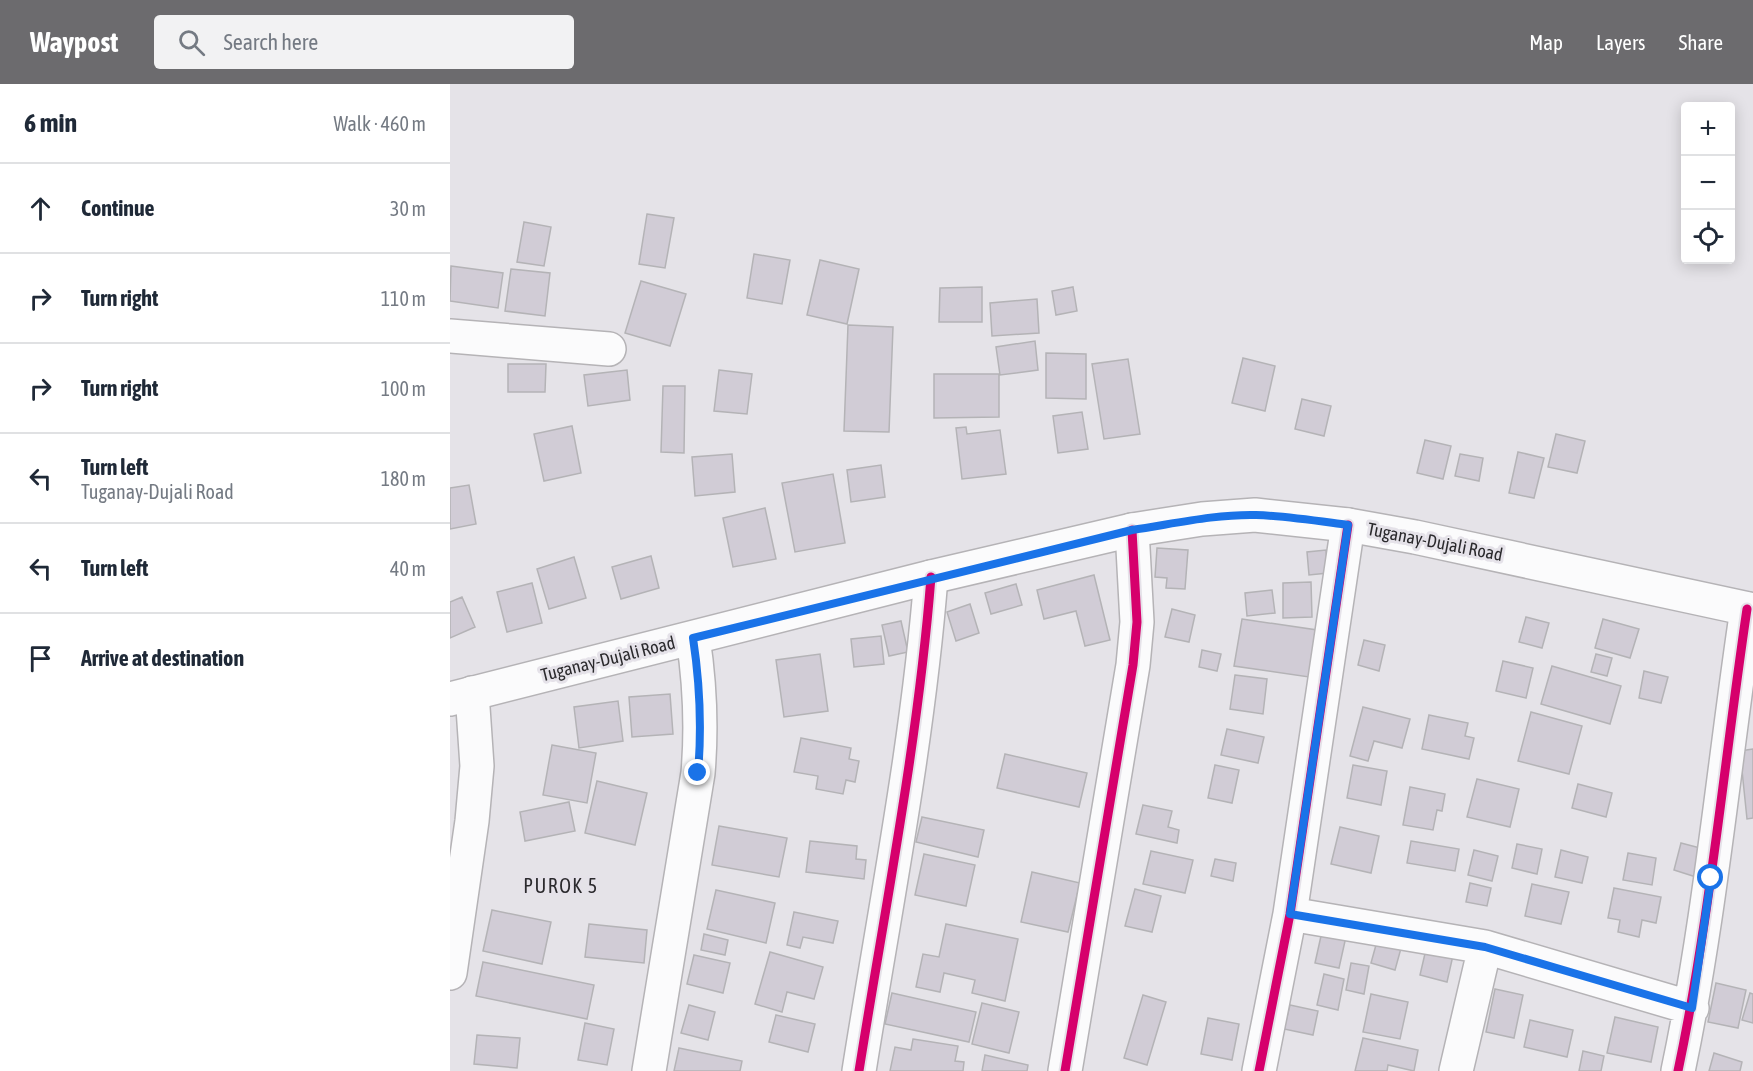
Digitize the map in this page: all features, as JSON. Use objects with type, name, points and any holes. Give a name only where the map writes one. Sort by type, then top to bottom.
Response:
[{"type":"street","points":[[450,336],[609,349]]},
{"type":"street","name":"Tuganay-Dujali Road","points":[[461,696],[931,577],[1132,530],[1202,519],[1254,515],[1348,525],[1551,566],[1750,610]]},
{"type":"street","points":[[1259,1071],[1290,914],[1348,525]]},
{"type":"street","points":[[1065,1071],[1132,665],[1137,622],[1132,530]]},
{"type":"street","points":[[859,1071],[916,722],[925,655],[931,577]]},
{"type":"street","points":[[1678,1071],[1692,1008],[1750,610]]},
{"type":"street","points":[[650,1071],[698,773],[702,723],[700,685],[693,638]]},
{"type":"street","points":[[450,973],[477,766],[461,696]]},
{"type":"street","points":[[1290,914],[1485,947],[1692,1008]]},
{"type":"street","points":[[1456,1071],[1485,947]]},
{"type":"building","points":[[647,214],[674,218],[665,268],[639,264]]},
{"type":"building","points":[[524,222],[551,227],[544,266],[517,262]]},
{"type":"building","points":[[754,254],[790,260],[782,304],[747,298]]},
{"type":"building","points":[[820,260],[859,269],[847,324],[807,315]]},
{"type":"building","points":[[451,266],[503,273],[498,308],[450,301]]},
{"type":"building","points":[[511,269],[550,273],[545,316],[505,311]]},
{"type":"building","points":[[641,281],[686,294],[670,346],[625,333]]},
{"type":"building","points":[[982,287],[982,322],[939,322],[940,288]]},
{"type":"building","points":[[1073,287],[1077,311],[1056,315],[1052,291]]},
{"type":"building","points":[[1037,299],[1039,333],[992,336],[990,303]]},
{"type":"building","points":[[848,325],[893,327],[889,432],[844,431]]},
{"type":"building","points":[[1035,341],[1038,370],[1000,375],[996,347]]},
{"type":"building","points":[[1046,353],[1086,354],[1086,399],[1046,398]]},
{"type":"building","points":[[1243,358],[1275,366],[1265,411],[1232,403]]},
{"type":"building","points":[[1128,359],[1140,434],[1104,439],[1092,364]]},
{"type":"building","points":[[508,364],[546,364],[545,392],[508,392]]},
{"type":"building","points":[[627,370],[630,400],[588,406],[584,375]]},
{"type":"building","points":[[719,370],[752,374],[747,414],[714,411]]},
{"type":"building","points":[[934,374],[999,374],[999,417],[934,418]]},
{"type":"building","points":[[663,386],[685,386],[684,453],[661,452]]},
{"type":"building","points":[[1302,399],[1331,406],[1324,436],[1295,429]]},
{"type":"building","points":[[1082,412],[1088,449],[1058,453],[1053,416]]},
{"type":"building","points":[[572,426],[581,473],[544,481],[534,434]]},
{"type":"building","points":[[966,427],[967,434],[1000,430],[1006,474],[962,479],[956,428]]},
{"type":"building","points":[[1556,434],[1585,441],[1577,473],[1548,467]]},
{"type":"building","points":[[1425,440],[1451,446],[1443,479],[1417,473]]},
{"type":"building","points":[[1518,452],[1544,458],[1534,498],[1509,493]]},
{"type":"building","points":[[732,454],[735,492],[695,496],[692,457]]},
{"type":"building","points":[[1460,454],[1483,458],[1479,481],[1455,476]]},
{"type":"building","points":[[881,465],[885,497],[851,502],[847,470]]},
{"type":"building","points":[[833,474],[845,543],[795,552],[782,483]]},
{"type":"building","points":[[469,485],[476,524],[450,529],[450,488]]},
{"type":"building","points":[[765,508],[776,559],[733,567],[723,518]]},
{"type":"building","points":[[1157,548],[1188,550],[1185,589],[1166,588],[1167,578],[1155,577]]},
{"type":"building","points":[[1326,550],[1328,573],[1309,575],[1307,552]]},
{"type":"building","points":[[651,556],[659,588],[621,599],[612,567]]},
{"type":"building","points":[[574,557],[586,598],[549,609],[537,569]]},
{"type":"building","points":[[1094,575],[1110,640],[1085,646],[1076,611],[1044,619],[1037,590]]},
{"type":"building","points":[[1311,582],[1312,617],[1283,618],[1283,583]]},
{"type":"building","points":[[532,583],[542,623],[507,632],[497,592]]},
{"type":"building","points":[[1016,584],[1022,605],[991,614],[985,593]]},
{"type":"building","points":[[1272,590],[1275,613],[1247,616],[1245,593]]},
{"type":"building","points":[[462,597],[475,627],[450,638],[450,602]]},
{"type":"building","points":[[970,604],[979,633],[956,641],[947,612]]},
{"type":"building","points":[[1172,609],[1195,615],[1189,642],[1165,637]]},
{"type":"building","points":[[1526,617],[1549,623],[1542,648],[1519,642]]},
{"type":"building","points":[[1242,619],[1317,630],[1309,677],[1234,666]]},
{"type":"building","points":[[1603,619],[1639,629],[1630,658],[1595,648]]},
{"type":"building","points":[[901,621],[908,652],[889,656],[882,625]]},
{"type":"building","points":[[881,636],[884,664],[854,667],[851,639]]},
{"type":"building","points":[[1364,640],[1385,645],[1379,671],[1358,665]]},
{"type":"building","points":[[1202,650],[1221,654],[1217,671],[1199,667]]},
{"type":"building","points":[[820,654],[828,711],[784,717],[776,660]]},
{"type":"building","points":[[1596,654],[1612,658],[1607,676],[1591,672]]},
{"type":"building","points":[[1503,661],[1533,668],[1526,698],[1496,691]]},
{"type":"building","points":[[1552,666],[1621,686],[1610,724],[1541,704]]},
{"type":"building","points":[[1644,671],[1668,677],[1661,703],[1639,698]]},
{"type":"building","points":[[1235,675],[1267,679],[1263,714],[1230,709]]},
{"type":"building","points":[[670,694],[673,734],[632,737],[629,697]]},
{"type":"building","points":[[618,701],[623,741],[579,748],[574,707]]},
{"type":"building","points":[[1363,707],[1410,719],[1402,748],[1374,741],[1368,761],[1350,756]]},
{"type":"building","points":[[1531,712],[1582,726],[1569,774],[1518,761]]},
{"type":"building","points":[[1429,715],[1468,723],[1465,736],[1474,738],[1469,759],[1422,749]]},
{"type":"building","points":[[1227,729],[1264,737],[1258,763],[1221,755]]},
{"type":"building","points":[[801,738],[851,748],[849,759],[859,761],[855,782],[846,780],[843,794],[816,789],[818,776],[794,772]]},
{"type":"building","points":[[552,745],[596,753],[587,803],[543,795]]},
{"type":"building","points":[[1753,749],[1753,818],[1747,819],[1740,751]]},
{"type":"building","points":[[1005,754],[1087,773],[1079,807],[997,788]]},
{"type":"building","points":[[1215,765],[1239,770],[1232,803],[1208,798]]},
{"type":"building","points":[[1353,765],[1387,771],[1381,805],[1347,798]]},
{"type":"building","points":[[1477,779],[1519,789],[1510,827],[1467,817]]},
{"type":"building","points":[[597,781],[647,793],[635,845],[585,833]]},
{"type":"building","points":[[1578,784],[1612,793],[1606,817],[1572,808]]},
{"type":"building","points":[[1410,787],[1445,794],[1442,811],[1437,810],[1433,830],[1403,825]]},
{"type":"building","points":[[569,802],[575,831],[525,841],[520,812]]},
{"type":"building","points":[[1143,805],[1172,811],[1168,827],[1179,830],[1177,843],[1136,834]]},
{"type":"building","points":[[922,817],[984,830],[978,857],[916,842]]},
{"type":"building","points":[[719,826],[787,838],[779,877],[712,865]]},
{"type":"building","points":[[1340,827],[1379,836],[1371,873],[1331,864]]},
{"type":"building","points":[[810,841],[857,846],[856,859],[866,860],[864,879],[806,872]]},
{"type":"building","points":[[1411,841],[1459,849],[1455,871],[1407,863]]},
{"type":"building","points":[[1681,843],[1704,849],[1696,877],[1674,870]]},
{"type":"building","points":[[1517,844],[1542,849],[1537,874],[1512,868]]},
{"type":"building","points":[[1474,850],[1498,856],[1492,881],[1468,875]]},
{"type":"building","points":[[1561,850],[1588,857],[1582,883],[1555,877]]},
{"type":"building","points":[[1151,851],[1193,860],[1185,893],[1143,884]]},
{"type":"building","points":[[1628,853],[1656,858],[1652,885],[1623,880]]},
{"type":"building","points":[[924,854],[975,865],[966,906],[915,895]]},
{"type":"building","points":[[1215,859],[1236,863],[1233,881],[1211,876]]},
{"type":"building","points":[[1032,872],[1080,883],[1068,932],[1021,922]]},
{"type":"building","points":[[1470,883],[1491,888],[1487,906],[1466,902]]},
{"type":"building","points":[[1532,884],[1569,892],[1561,924],[1525,916]]},
{"type":"building","points":[[1614,888],[1661,897],[1656,923],[1642,920],[1639,937],[1618,932],[1620,920],[1608,918]]},
{"type":"building","points":[[1135,889],[1161,896],[1152,932],[1125,926]]},
{"type":"building","points":[[716,890],[775,903],[766,943],[707,929]]},
{"type":"building","points":[[492,910],[551,922],[542,964],[483,951]]},
{"type":"building","points":[[794,912],[838,921],[833,943],[803,937],[800,948],[787,945]]},
{"type":"building","points":[[589,924],[647,930],[644,963],[585,957]]},
{"type":"building","points":[[946,924],[1018,939],[1005,1001],[972,993],[975,980],[944,973],[940,992],[916,987],[923,954],[939,957]]},
{"type":"building","points":[[1323,927],[1347,932],[1339,968],[1315,963]]},
{"type":"building","points":[[704,934],[728,940],[725,955],[701,950]]},
{"type":"building","points":[[1379,934],[1403,941],[1395,970],[1371,963]]},
{"type":"building","points":[[1427,945],[1454,951],[1447,982],[1420,975]]},
{"type":"building","points":[[770,952],[823,967],[814,999],[787,992],[782,1012],[755,1004]]},
{"type":"building","points":[[694,955],[730,963],[723,993],[687,984]]},
{"type":"building","points":[[483,962],[594,985],[587,1019],[476,996]]},
{"type":"building","points":[[1351,963],[1369,966],[1364,994],[1346,990]]},
{"type":"building","points":[[1324,974],[1344,979],[1338,1010],[1317,1005]]},
{"type":"building","points":[[1716,983],[1746,990],[1738,1028],[1708,1022]]},
{"type":"building","points":[[1495,989],[1523,995],[1514,1038],[1486,1032]]},
{"type":"building","points":[[892,993],[976,1012],[969,1042],[885,1024]]},
{"type":"building","points":[[1750,993],[1753,994],[1753,1023],[1742,1020]]},
{"type":"building","points":[[1371,994],[1408,1002],[1400,1039],[1363,1032]]},
{"type":"building","points":[[1143,995],[1166,1002],[1147,1065],[1124,1058]]},
{"type":"building","points":[[982,1003],[1019,1012],[1009,1053],[972,1044]]},
{"type":"building","points":[[689,1005],[715,1012],[708,1040],[681,1033]]},
{"type":"building","points":[[1290,1005],[1318,1011],[1313,1035],[1284,1029]]},
{"type":"building","points":[[776,1015],[815,1024],[808,1052],[769,1042]]},
{"type":"building","points":[[1615,1017],[1658,1027],[1651,1062],[1607,1053]]},
{"type":"building","points":[[1208,1018],[1239,1024],[1232,1060],[1201,1054]]},
{"type":"building","points":[[1530,1020],[1573,1030],[1567,1057],[1524,1047]]},
{"type":"building","points":[[585,1023],[614,1029],[607,1065],[578,1060]]},
{"type":"building","points":[[477,1035],[520,1038],[517,1068],[474,1064]]},
{"type":"building","points":[[1363,1038],[1418,1050],[1414,1071],[1388,1065],[1387,1071],[1355,1071]]},
{"type":"building","points":[[913,1039],[958,1046],[955,1061],[964,1062],[963,1071],[890,1071],[895,1047],[911,1050]]},
{"type":"building","points":[[679,1048],[742,1061],[740,1071],[674,1071]]},
{"type":"building","points":[[1583,1051],[1604,1056],[1601,1071],[1579,1071]]},
{"type":"building","points":[[1714,1053],[1742,1062],[1740,1071],[1709,1071]]},
{"type":"building","points":[[985,1055],[1028,1065],[1027,1071],[982,1071]]},
{"type":"cycle path","points":[[1259,1071],[1290,914],[1348,525]]},
{"type":"cycle path","points":[[1065,1071],[1133,665],[1137,622],[1132,530]]},
{"type":"cycle path","points":[[859,1071],[900,825],[918,701],[931,577]]},
{"type":"cycle path","points":[[1678,1071],[1708,899],[1747,609]]},
{"type":"district","name":"PUROK 5","points":[[561,886]]},
{"type":"route","points":[[698,773],[702,723],[700,685],[693,638],[931,577],[1132,530],[1202,519],[1254,515],[1297,519],[1348,525],[1290,914],[1485,947],[1692,1008],[1711,878]]}]
